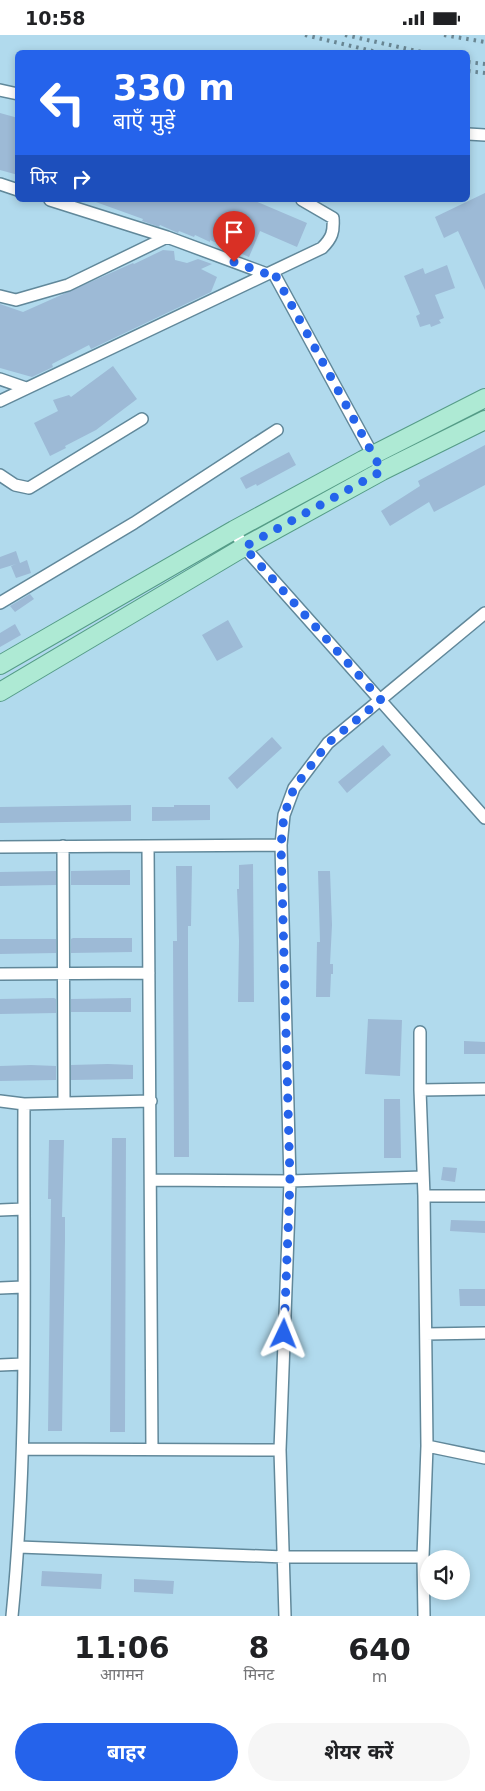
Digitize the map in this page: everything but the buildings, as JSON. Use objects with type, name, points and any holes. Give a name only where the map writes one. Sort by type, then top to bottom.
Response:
[{"type":"main road","points":[[0,692],[244,547],[485,398]]},
{"type":"main road","points":[[0,665],[234,530],[378,463],[485,419]]},
{"type":"street","points":[[0,90],[15,93]]},
{"type":"street","points":[[470,133],[485,135]]},
{"type":"street","points":[[0,186],[15,189]]},
{"type":"street","points":[[56,202],[167,237],[270,273],[378,463]]},
{"type":"street","points":[[0,401],[322,247],[331,239],[334,229],[333,219],[305,202]]},
{"type":"street","points":[[0,296],[16,300],[68,285],[167,237]]},
{"type":"street","points":[[0,379],[26,388]]},
{"type":"street","points":[[0,475],[15,485],[29,488],[142,419]]},
{"type":"street","points":[[0,603],[134,523],[277,430]]},
{"type":"street","points":[[234,530],[244,547],[485,818]]},
{"type":"street","points":[[285,1616],[280,1450],[290,1181],[281,845],[284,815],[294,788],[328,743],[485,613]]},
{"type":"street","points":[[148,845],[152,1449]]},
{"type":"street","points":[[0,847],[281,845]]},
{"type":"street","points":[[63,846],[64,1103]]},
{"type":"street","points":[[0,973],[149,973]]},
{"type":"street","points":[[420,1032],[427,1446],[423,1550]]},
{"type":"street","points":[[420,1090],[485,1089]]},
{"type":"street","points":[[0,1101],[24,1104],[151,1101]]},
{"type":"street","points":[[12,1616],[19,1547],[23,1449],[24,1104]]},
{"type":"street","points":[[151,1180],[290,1181],[423,1177]]},
{"type":"street","points":[[424,1196],[485,1197]]},
{"type":"street","points":[[0,1210],[24,1209]]},
{"type":"street","points":[[0,1288],[23,1287]]},
{"type":"street","points":[[426,1334],[485,1333]]},
{"type":"street","points":[[0,1365],[23,1364]]},
{"type":"street","points":[[427,1446],[485,1458]]},
{"type":"street","points":[[23,1449],[280,1450]]},
{"type":"street","points":[[19,1547],[284,1557],[420,1557]]},
{"type":"street","points":[[424,1600],[424,1616]]},
{"type":"railway","points":[[305,35],[368,50]]},
{"type":"railway","points":[[345,35],[412,50]]},
{"type":"railway","points":[[444,35],[485,42]]},
{"type":"railway","points":[[470,62],[485,64]]},
{"type":"railway","points":[[470,71],[485,73]]},
{"type":"route","points":[[234,262],[267,274],[273,271],[382,471],[244,547],[381,700],[328,743],[294,788],[284,815],[281,845],[290,1181],[284,1334]]}]
